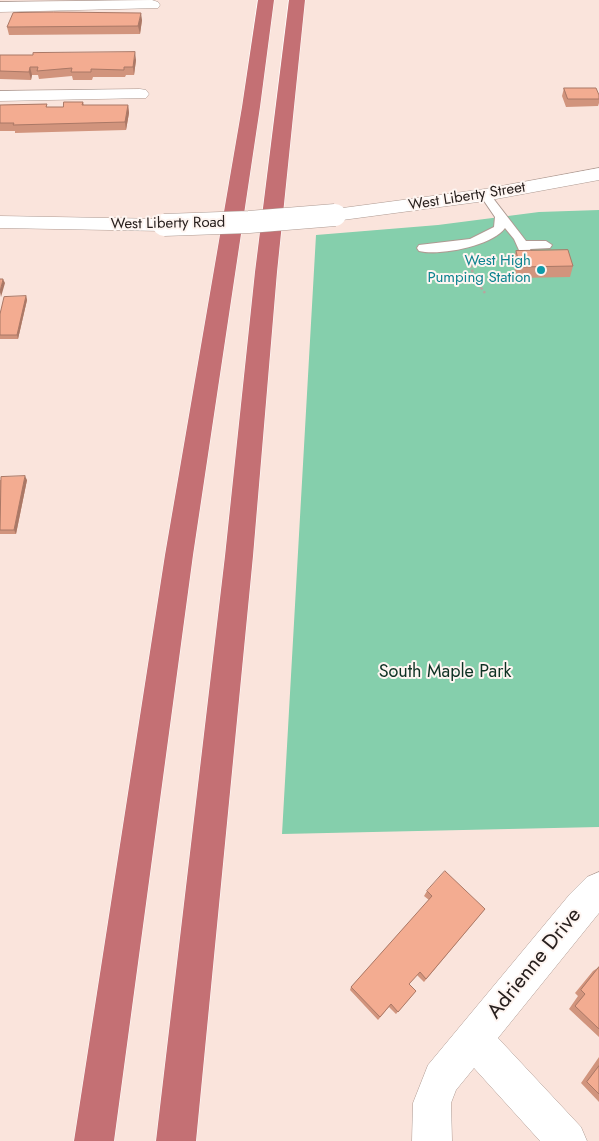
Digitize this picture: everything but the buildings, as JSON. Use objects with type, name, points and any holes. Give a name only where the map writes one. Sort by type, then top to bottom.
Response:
[{"type":"highway","points":[[94,1141],[180,555],[251,107],[266,0]]},
{"type":"highway","points":[[176,1141],[239,556],[266,272],[298,0]]},
{"type":"main road","points":[[0,7],[152,5]]},
{"type":"main road","points":[[0,96],[140,94]]},
{"type":"main road","name":"West Liberty Street","points":[[335,215],[485,195],[599,174]]},
{"type":"main road","name":"West Liberty Road","points":[[0,222],[164,226],[250,222],[335,215]]},
{"type":"main road","name":"Adrienne Drive","points":[[432,1141],[432,1103],[441,1078],[582,906],[599,889]]},
{"type":"main road","points":[[473,1039],[567,1141]]},
{"type":"lane","points":[[485,195],[500,217],[512,228],[526,251],[546,245]]},
{"type":"lane","points":[[423,248],[462,246],[490,236],[499,228],[500,217]]},
{"type":"path","points":[[471,265],[475,280],[485,293]]},
{"type":"green space","name":"South Maple Park","points":[[599,210],[599,827],[282,834],[316,235],[438,225],[539,212]]},
{"type":"place","name":"West High Pumping Station","points":[[541,270]]}]
